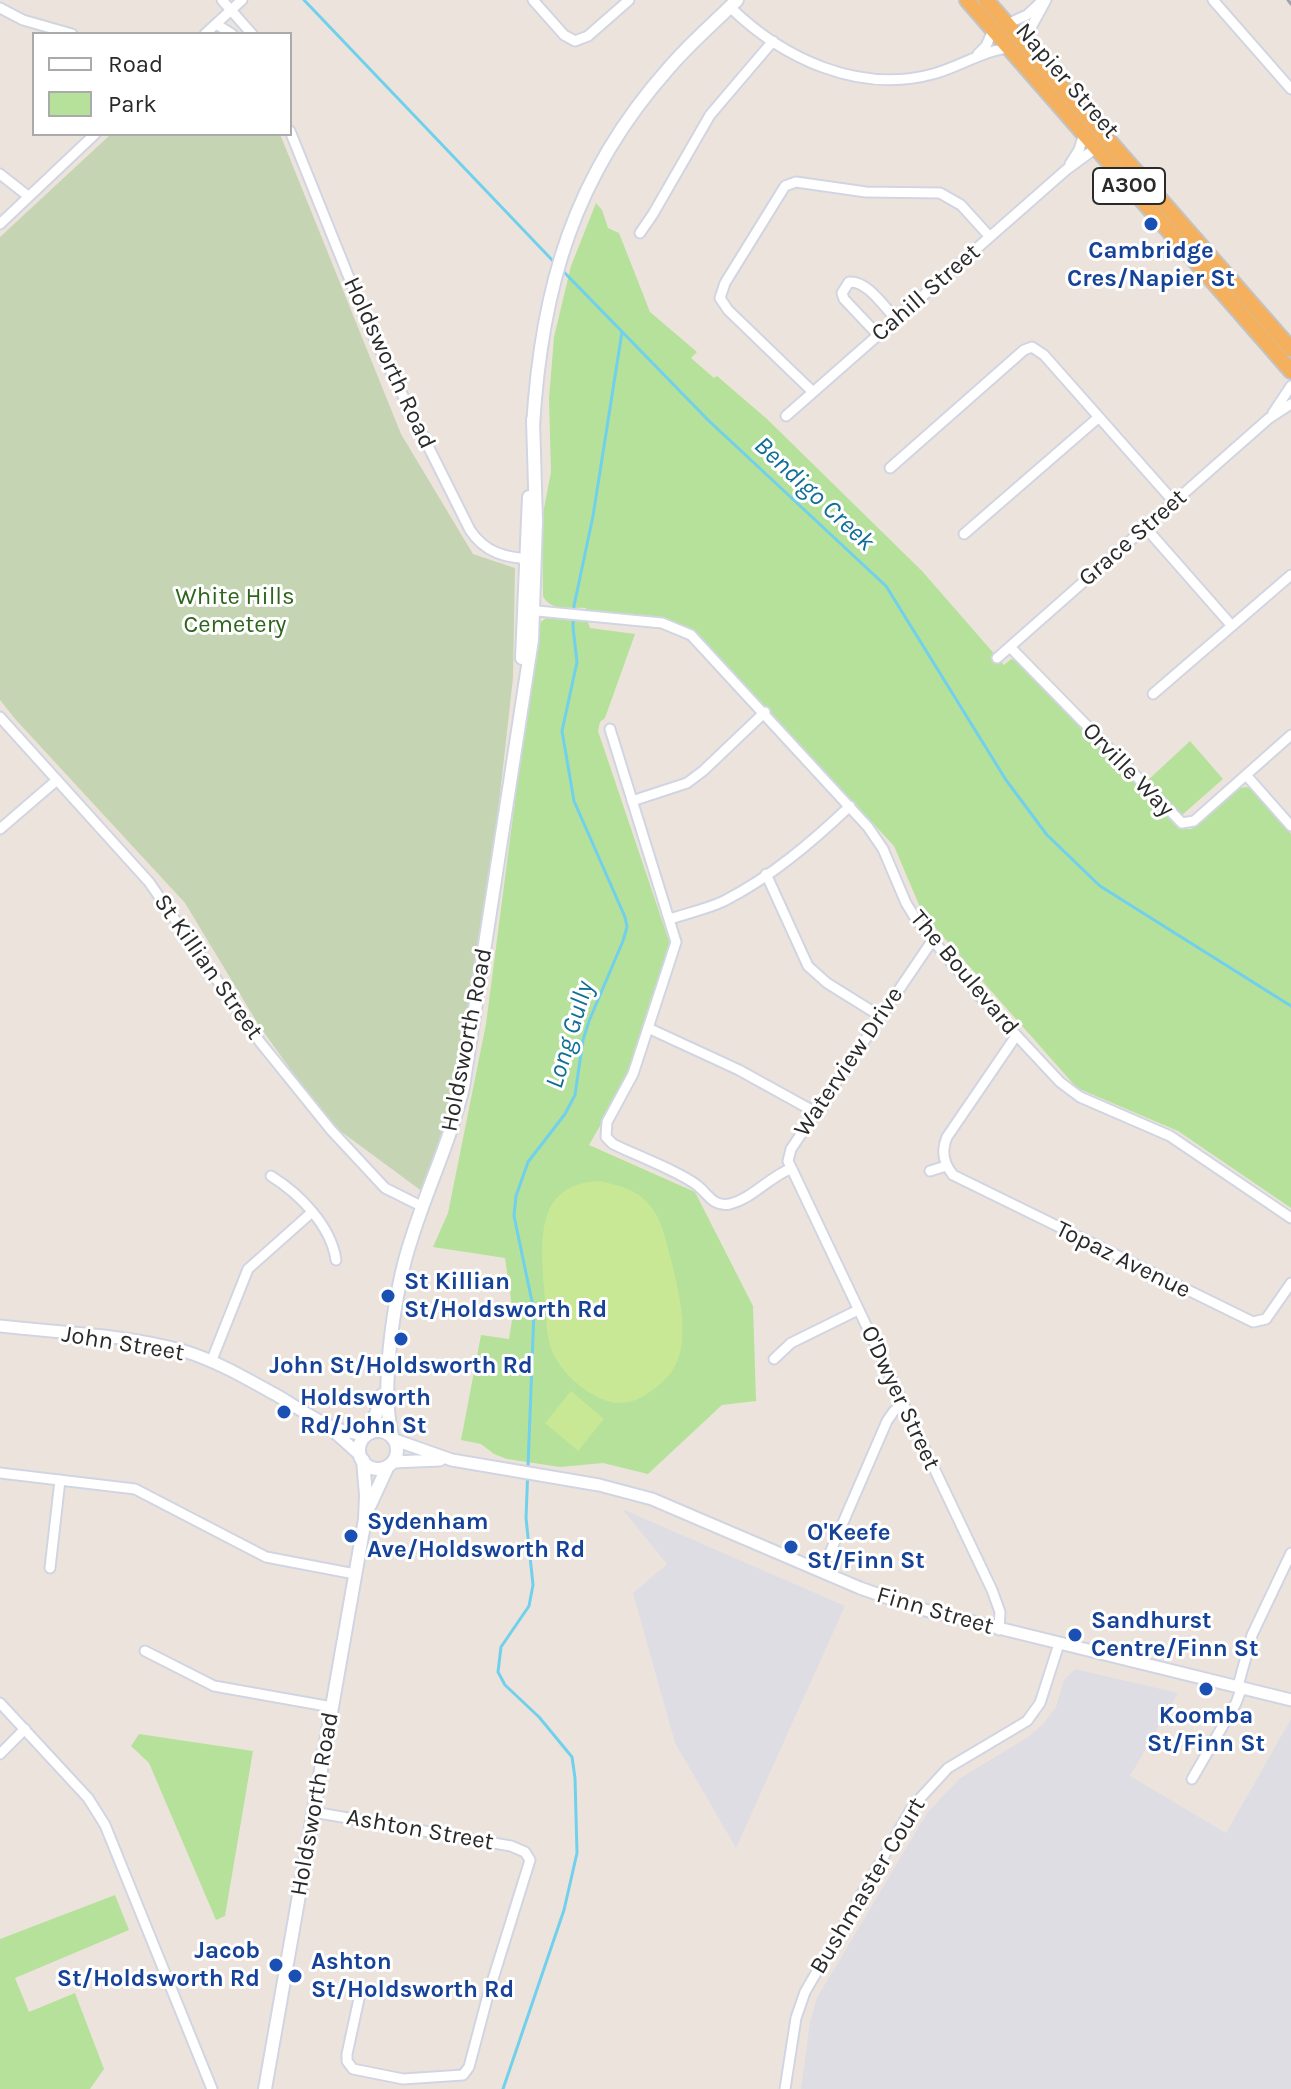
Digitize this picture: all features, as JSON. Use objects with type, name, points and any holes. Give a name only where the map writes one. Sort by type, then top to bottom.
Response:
[{"type":"highway","name":"Napier Street","points":[[967,0],[1000,27],[1016,45],[1096,148],[1291,371]]},
{"type":"highway","name":"Napier Street","points":[[986,0],[1000,27]]},
{"type":"highway","name":"Napier Street","points":[[1016,45],[1039,60],[1291,349]]},
{"type":"highway","points":[[1039,60],[1067,101],[1095,134],[1098,140],[1096,148]]},
{"type":"highway","points":[[1222,271],[1219,279],[1267,344]]},
{"type":"highway","points":[[1256,309],[1291,359]]},
{"type":"main road","name":"Holdsworth Road","points":[[393,1438],[387,1405],[388,1368],[403,1270],[451,1133],[466,1073],[515,753],[529,610],[533,419],[540,342],[548,301],[572,222],[602,160],[635,109],[679,56],[734,2]]},
{"type":"main road","name":"Holdsworth Road","points":[[369,1433],[388,1368]]},
{"type":"main road","points":[[382,1431],[393,1438],[397,1451],[390,1464],[377,1468],[361,1457],[361,1443],[369,1433],[382,1431]]},
{"type":"main road","name":"Holdsworth Road","points":[[265,2089],[365,1519],[366,1495],[361,1457]]},
{"type":"main road","name":"Holdsworth Road","points":[[365,1519],[390,1464]]},
{"type":"street","points":[[222,0],[250,32]]},
{"type":"street","points":[[207,32],[242,0]]},
{"type":"street","points":[[533,0],[564,35],[575,41],[584,39],[629,0]]},
{"type":"street","points":[[962,64],[983,49],[1000,27],[1027,15],[1044,0]]},
{"type":"street","points":[[734,2],[750,25],[773,41],[815,64],[872,80],[914,78],[1016,45],[1044,0]]},
{"type":"street","points":[[1213,0],[1291,89]]},
{"type":"street","points":[[0,8],[23,20],[65,32]]},
{"type":"street","points":[[216,24],[229,32]]},
{"type":"street","points":[[640,233],[710,115],[773,41]]},
{"type":"street","name":"Cahill Street","points":[[1066,170],[1076,156],[1084,133]]},
{"type":"street","points":[[0,224],[93,136]]},
{"type":"street","name":"Holdsworth Road","points":[[292,136],[370,330],[470,530],[478,542],[494,553],[531,559]]},
{"type":"street","name":"Cahill Street","points":[[786,416],[1066,170],[1096,148]]},
{"type":"street","points":[[0,174],[28,196]]},
{"type":"street","points":[[813,392],[728,310],[720,298],[725,283],[785,186],[796,182],[866,192],[940,193],[958,201],[990,237]]},
{"type":"street","points":[[878,335],[844,299],[842,293],[846,285],[852,281],[859,283],[896,319]]},
{"type":"street","points":[[890,468],[1028,347],[1041,352],[1174,502]]},
{"type":"street","name":"Grace Street","points":[[1268,419],[1291,386]]},
{"type":"street","name":"Grace Street","points":[[997,658],[1268,419],[1291,404]]},
{"type":"street","points":[[964,534],[1099,417]]},
{"type":"street","points":[[1145,527],[1232,626]]},
{"type":"street","points":[[1153,694],[1291,575]]},
{"type":"street","name":"The Boulevard","points":[[529,610],[662,623],[685,631],[703,646],[850,806],[879,842],[906,903],[932,941],[1016,1036],[1073,1093],[1170,1136],[1291,1218]]},
{"type":"street","name":"Orville Way","points":[[1010,647],[1179,822],[1185,824],[1194,821],[1291,735]]},
{"type":"street","points":[[632,801],[687,783],[765,712]]},
{"type":"street","name":"St Killian Street","points":[[0,717],[149,882],[260,1042],[331,1130],[385,1188],[423,1207]]},
{"type":"street","name":"Waterview Drive","points":[[610,729],[676,939],[630,1082],[605,1126],[610,1142],[695,1184],[709,1199],[720,1204],[734,1202],[756,1191],[777,1174],[790,1169],[789,1151],[932,941]]},
{"type":"street","points":[[1246,775],[1291,826]]},
{"type":"street","points":[[0,829],[57,780]]},
{"type":"street","points":[[670,919],[725,901],[808,845],[850,806]]},
{"type":"street","points":[[766,874],[808,966],[827,983],[880,1016]]},
{"type":"street","points":[[648,1028],[743,1072],[815,1112]]},
{"type":"street","points":[[930,1171],[946,1166],[944,1148],[947,1137],[1016,1036]]},
{"type":"street","name":"Topaz Avenue","points":[[946,1166],[962,1182],[1247,1320],[1258,1322],[1266,1319],[1291,1283]]},
{"type":"street","name":"O'Dwyer Street","points":[[790,1169],[994,1594],[1000,1612],[999,1630]]},
{"type":"street","points":[[271,1176],[295,1193],[329,1236],[336,1260]]},
{"type":"street","points":[[211,1362],[248,1269],[311,1213]]},
{"type":"street","points":[[774,1359],[791,1343],[858,1310]]},
{"type":"street","name":"John Street","points":[[0,1326],[134,1341],[184,1351],[211,1362],[326,1424],[350,1433],[369,1433]]},
{"type":"street","points":[[822,1571],[887,1421],[902,1405]]},
{"type":"street","name":"John Street","points":[[326,1424],[361,1457]]},
{"type":"street","name":"Finn Street","points":[[393,1438],[452,1460],[599,1485],[652,1499],[891,1600],[999,1630],[1291,1698]]},
{"type":"street","name":"Finn Street","points":[[390,1464],[452,1460]]},
{"type":"street","points":[[0,1473],[135,1489],[266,1557],[355,1574]]},
{"type":"street","points":[[50,1568],[60,1480]]},
{"type":"street","points":[[1192,1779],[1236,1703],[1252,1635],[1291,1553]]},
{"type":"street","name":"Bushmaster Court","points":[[785,2089],[796,2018],[805,1992],[908,1814],[924,1791],[948,1768],[1027,1721],[1040,1703],[1059,1644]]},
{"type":"street","points":[[145,1651],[214,1686],[332,1707]]},
{"type":"street","points":[[0,1703],[88,1798],[105,1825],[212,2089]]},
{"type":"street","points":[[0,1754],[25,1729]]},
{"type":"street","name":"Ashton Street","points":[[313,1812],[511,1846],[525,1852],[530,1860],[469,2067],[463,2075],[403,2079],[353,2069],[347,2061],[347,2054],[360,1994]]},
{"type":"shaded area","points":[[622,1509],[845,1606],[736,1848],[675,1743],[633,1593],[667,1564]]},
{"type":"shaded area","points":[[1075,1669],[1178,1693],[1130,1776],[1226,1833],[1291,1719],[1291,2089],[801,2089],[810,2022],[817,1998],[927,1813],[959,1779],[1028,1737],[1042,1725],[1056,1707],[1064,1680]]},
{"type":"green space","name":"White Hills Cemetery","points":[[109,136],[281,136],[401,434],[473,554],[515,568],[513,678],[497,821],[454,1104],[423,1192],[328,1122],[258,1024],[185,903],[0,700],[0,237]]},
{"type":"green space","points":[[596,203],[608,228],[619,233],[650,312],[697,352],[691,358],[767,419],[922,571],[1004,665],[1011,659],[1017,661],[1179,829],[1191,829],[1239,788],[1247,787],[1291,834],[1291,1208],[1178,1131],[1077,1088],[923,914],[894,846],[699,636],[687,628],[660,619],[586,611],[586,608],[561,607],[546,601],[543,596],[542,519],[551,472],[549,399],[554,337],[571,266]]},
{"type":"green space","points":[[546,618],[588,622],[590,628],[635,634],[598,731],[670,944],[623,1086],[589,1145],[695,1192],[753,1306],[756,1401],[722,1405],[648,1474],[603,1463],[560,1467],[507,1459],[481,1444],[461,1440],[481,1335],[509,1339],[513,1314],[505,1258],[433,1247],[448,1213],[486,1024],[538,624]]},
{"type":"green space","points":[[1190,741],[1223,779],[1181,816],[1146,782]]},
{"type":"green space","points":[[599,1181],[632,1191],[653,1209],[665,1237],[681,1309],[682,1343],[671,1373],[646,1395],[626,1403],[599,1398],[569,1376],[555,1358],[547,1326],[542,1251],[546,1218],[563,1192],[578,1184]]},
{"type":"green space","points":[[571,1391],[604,1419],[578,1451],[545,1423]]},
{"type":"green space","points":[[139,1734],[253,1751],[225,1916],[216,1920],[149,1763],[131,1746]]},
{"type":"green space","points":[[115,1895],[129,1930],[15,1978],[29,2012],[75,1993],[104,2069],[90,2089],[0,2089],[0,1939]]},
{"type":"waterway","name":"Bendigo Creek","points":[[304,0],[554,262]]},
{"type":"waterway","name":"Bendigo Creek","points":[[562,270],[708,420],[886,586],[1006,780],[1047,835],[1100,886],[1291,1006]]},
{"type":"waterway","name":"Long Gully","points":[[503,2089],[564,1910],[577,1853],[572,1757],[539,1717],[505,1685],[498,1672],[501,1647],[529,1606],[533,1585],[526,1518],[534,1311],[514,1216],[516,1196],[528,1162],[565,1114],[575,1095],[583,1040],[627,927],[574,801],[562,731],[577,662],[574,606],[593,516],[622,332]]},
{"type":"railway","points":[[1288,0],[1291,4]]},
{"type":"place","name":"Cambridge Cres/Napier St","points":[[1151,224]]},
{"type":"place","name":"St Killian St/Holdsworth Rd","points":[[388,1296]]},
{"type":"place","name":"John St/Holdsworth Rd","points":[[401,1339]]},
{"type":"place","name":"Holdsworth Rd/John St","points":[[284,1412]]},
{"type":"place","name":"Sydenham Ave/Holdsworth Rd","points":[[351,1536]]},
{"type":"place","name":"O'Keefe St/Finn St","points":[[791,1547]]},
{"type":"place","name":"Sandhurst Centre/Finn St","points":[[1075,1635]]},
{"type":"place","name":"Koomba St/Finn St","points":[[1206,1689]]},
{"type":"place","name":"Jacob St/Holdsworth Rd","points":[[276,1965]]},
{"type":"place","name":"Ashton St/Holdsworth Rd","points":[[295,1976]]}]
